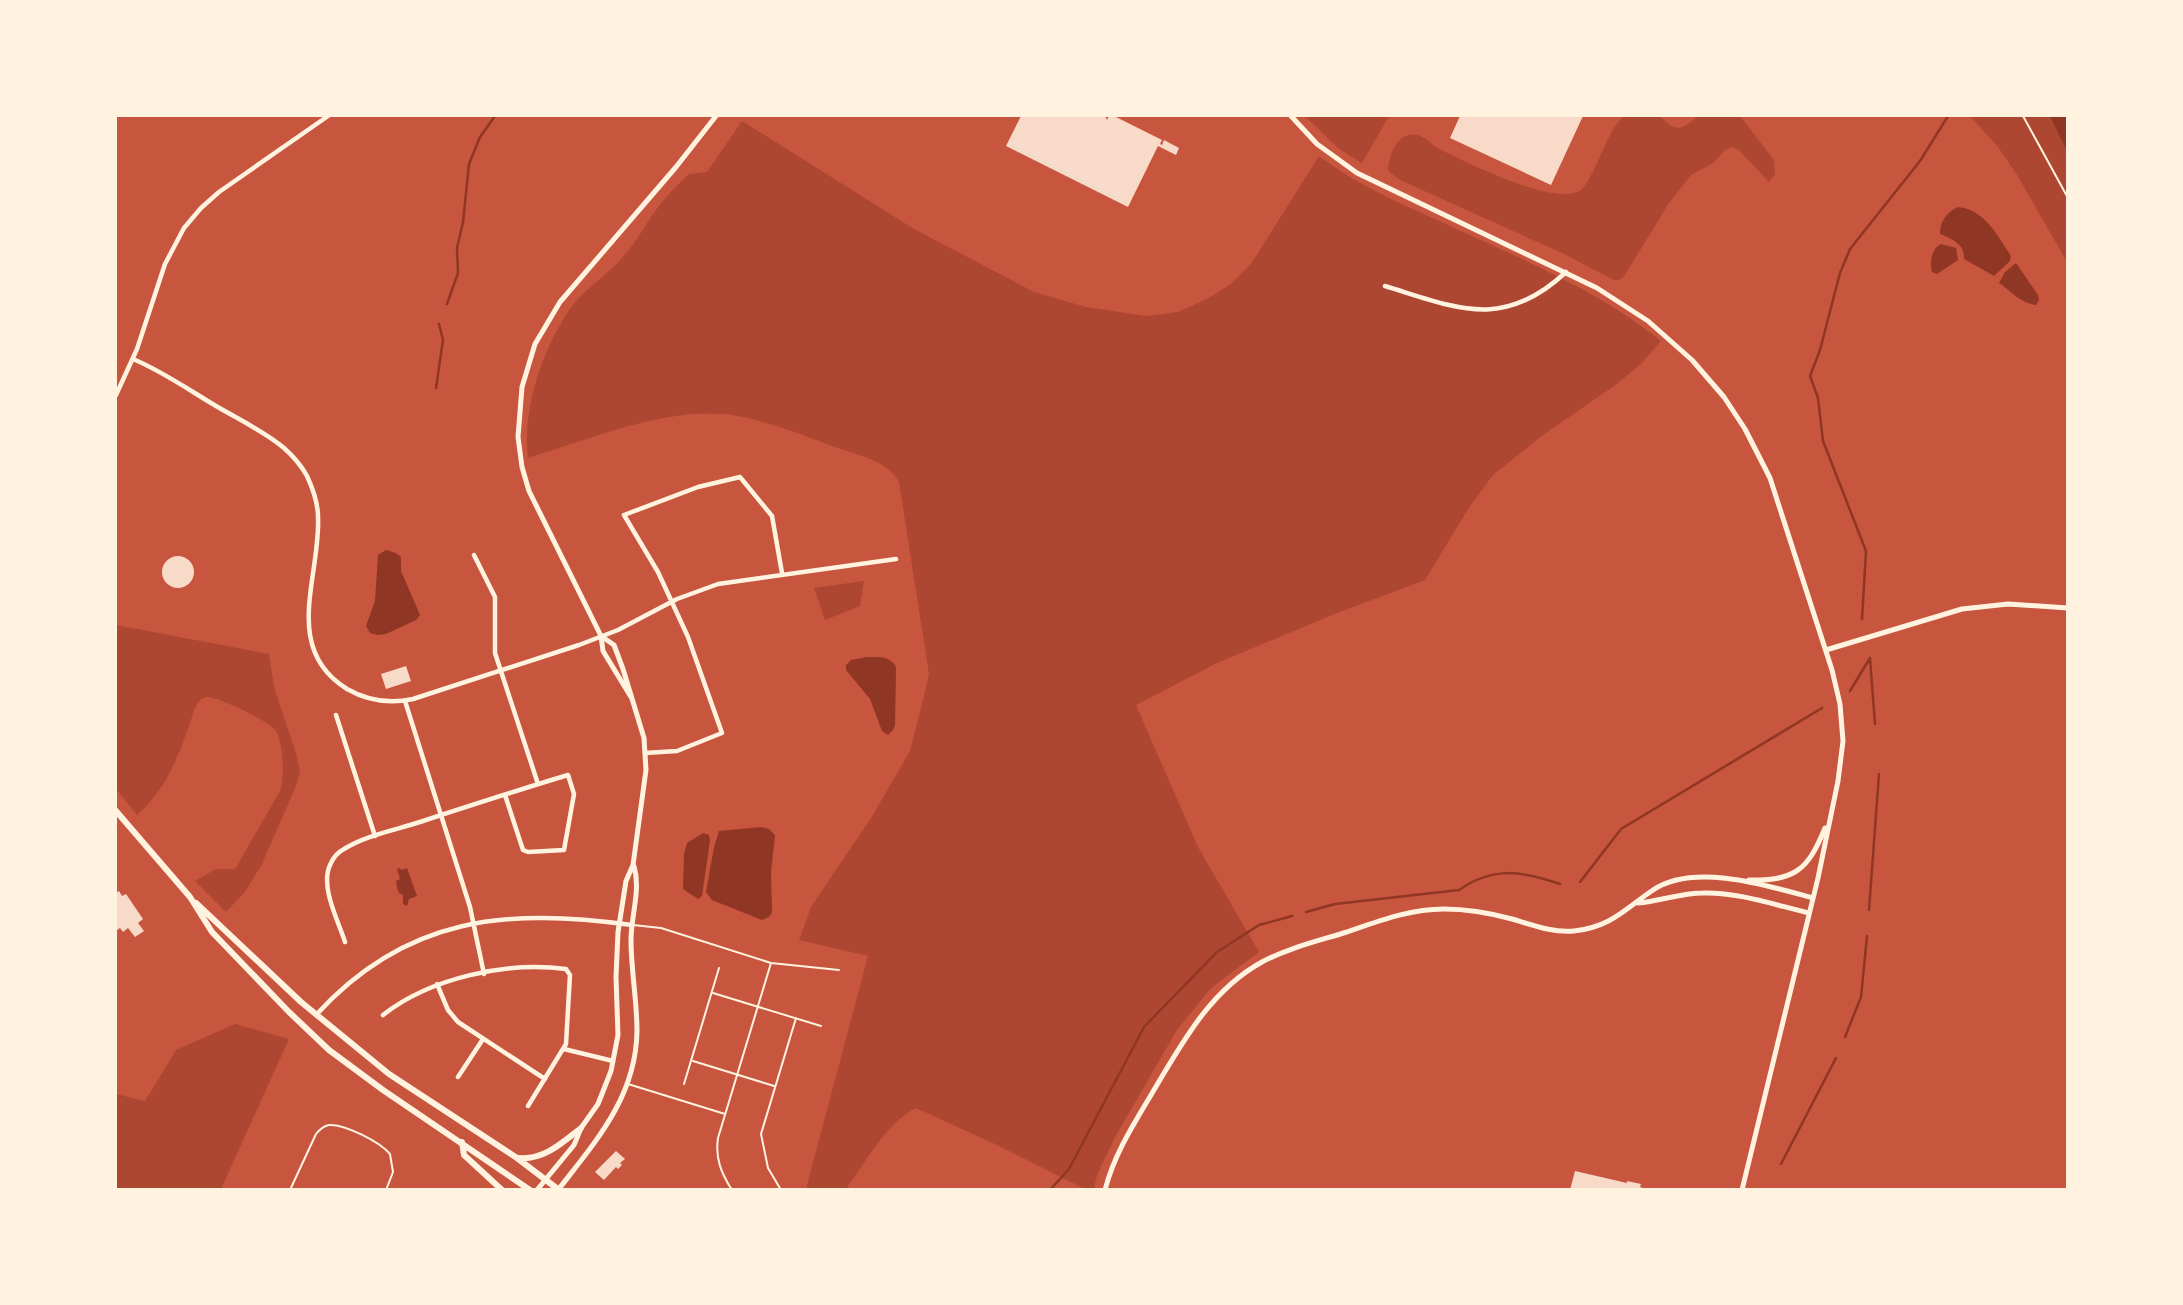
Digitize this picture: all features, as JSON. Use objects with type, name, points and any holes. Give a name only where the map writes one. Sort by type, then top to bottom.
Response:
[{"type":"main road","points":[[116,811],[190,897],[316,1015],[388,1074],[517,1158],[558,1189]]},
{"type":"main road","points":[[190,897],[212,932],[289,1013],[329,1050],[383,1090],[530,1189]]},
{"type":"main road","points":[[517,1158],[544,1155],[581,1128]]},
{"type":"main road","points":[[461,1142],[464,1155],[502,1189]]},
{"type":"street","points":[[116,395],[133,359],[165,264],[184,228],[212,198],[328,116]]},
{"type":"street","points":[[631,697],[603,651],[601,636],[543,522],[525,480],[518,428],[523,379],[539,335],[559,302],[676,167],[716,116]]},
{"type":"street","points":[[1291,116],[1318,144],[1357,173],[1566,272],[1615,298],[1658,329],[1692,360],[1734,411],[1756,448],[1775,492],[1826,650],[1840,704],[1842,763],[1813,898],[1742,1189]]},
{"type":"street","points":[[1385,286],[1478,310],[1501,308],[1531,300],[1566,272]]},
{"type":"street","points":[[133,359],[275,441],[297,461],[311,486],[318,517],[308,617],[309,634],[315,652],[332,676],[357,694],[385,702],[405,701],[601,636],[672,601],[718,584],[896,559]]},
{"type":"street","points":[[645,753],[677,751],[722,733],[688,637],[672,601],[654,564],[624,515],[667,497],[740,477],[769,511],[775,526],[782,573]]},
{"type":"street","points":[[474,555],[495,597],[494,645],[538,784]]},
{"type":"street","points":[[1826,650],[1962,609],[2008,604],[2067,608]]},
{"type":"street","points":[[558,1189],[610,1121],[633,1062],[637,1029],[631,951],[636,884],[634,864],[646,780],[645,753],[640,725],[614,645],[601,636]]},
{"type":"street","points":[[405,701],[473,922],[484,974]]},
{"type":"street","points":[[336,715],[375,836]]},
{"type":"street","points":[[345,942],[328,887],[328,870],[342,850],[375,836],[568,775],[574,799],[566,846],[562,852],[523,850],[505,795]]},
{"type":"street","points":[[1731,880],[1773,880],[1798,872],[1813,854],[1831,812]]},
{"type":"street","points":[[537,1189],[574,1144],[581,1128],[598,1104],[614,1061],[618,1035],[616,967],[619,923],[626,881],[634,864]]},
{"type":"street","points":[[1105,1189],[1123,1143],[1194,1025],[1225,989],[1262,962],[1286,951],[1416,911],[1475,911],[1568,932],[1600,926],[1654,890],[1674,881],[1710,877],[1813,898]]},
{"type":"street","points":[[1638,903],[1691,893],[1713,893],[1746,898],[1809,914]]},
{"type":"street","points":[[316,1015],[343,988],[379,961],[431,935],[473,922],[533,917],[632,925]]},
{"type":"street","points":[[383,1015],[399,1002],[437,984],[518,967],[568,970],[567,1034],[564,1049],[528,1106]]},
{"type":"street","points":[[437,984],[455,1019],[545,1079]]},
{"type":"street","points":[[458,1077],[483,1039]]},
{"type":"street","points":[[564,1049],[614,1061]]},
{"type":"lane","points":[[632,925],[661,928],[771,963],[839,970]]},
{"type":"lane","points":[[732,1189],[723,1174],[717,1153],[718,1138],[771,963]]},
{"type":"lane","points":[[684,1084],[719,968]]},
{"type":"lane","points":[[712,992],[821,1026]]},
{"type":"lane","points":[[781,1189],[768,1168],[761,1139],[796,1018]]},
{"type":"lane","points":[[691,1061],[775,1087]]},
{"type":"lane","points":[[626,1084],[725,1114]]},
{"type":"lane","points":[[290,1189],[316,1134],[321,1128],[331,1125],[376,1142],[390,1154],[393,1172],[386,1189]]},
{"type":"path","points":[[2022,116],[2067,198]]},
{"type":"shaded area","points":[[1305,116],[1389,116],[1362,163],[1339,149]]},
{"type":"shaded area","points":[[1623,116],[1660,116],[1670,125],[1679,128],[1698,116],[1740,116],[1774,160],[1775,174],[1769,182],[1739,150],[1732,147],[1725,150],[1713,163],[1691,175],[1669,203],[1623,278],[1616,281],[1562,253],[1400,180],[1388,171],[1397,143],[1410,135],[1417,135],[1435,147],[1508,180],[1551,193],[1568,194],[1584,187],[1612,131]]},
{"type":"shaded area","points":[[1970,116],[2067,116],[2067,262],[2017,175],[1998,147]]},
{"type":"shaded area","points":[[2050,116],[2065,116],[2067,119],[2067,151]]},
{"type":"shaded area","points":[[742,121],[914,229],[1034,292],[1086,307],[1146,316],[1178,312],[1231,284],[1251,264],[1319,156],[1384,195],[1577,287],[1634,321],[1661,341],[1641,364],[1614,386],[1543,435],[1493,475],[1470,506],[1425,580],[1217,663],[1136,705],[1198,847],[1259,952],[1211,988],[1177,1030],[1115,1137],[1097,1175],[1094,1189],[1085,1189],[916,1108],[886,1134],[846,1189],[806,1189],[868,956],[799,940],[811,907],[871,818],[910,751],[929,674],[899,482],[894,475],[871,459],[787,429],[737,416],[712,414],[686,415],[632,425],[528,458],[528,419],[537,379],[552,340],[572,306],[628,251],[672,190],[689,174],[707,172]]},
{"type":"shaded area","points":[[1958,207],[1983,218],[2011,256],[2010,261],[1994,276],[1964,259],[1960,246],[1940,234],[1945,218]]},
{"type":"shaded area","points":[[1941,244],[1956,248],[1958,260],[1937,274],[1932,272],[1931,260],[1933,252]]},
{"type":"shaded area","points":[[2016,263],[2038,295],[2036,305],[2020,299],[1999,283],[2005,272]]},
{"type":"shaded area","points":[[386,550],[401,557],[401,571],[420,615],[416,620],[378,635],[370,633],[366,626],[375,601],[378,555]]},
{"type":"shaded area","points":[[864,581],[860,606],[825,620],[814,588]]},
{"type":"shaded area","points":[[116,625],[269,654],[274,687],[300,771],[261,866],[244,893],[226,912],[195,881],[216,869],[235,869],[280,791],[283,769],[278,736],[264,721],[243,710],[213,698],[203,698],[195,708],[166,779],[137,815],[116,789]]},
{"type":"shaded area","points":[[867,657],[887,659],[896,667],[895,725],[888,735],[882,731],[870,699],[846,670],[846,665],[851,660]]},
{"type":"shaded area","points":[[761,827],[769,829],[775,835],[771,872],[772,912],[762,920],[712,900],[706,892],[719,831]]},
{"type":"shaded area","points":[[703,833],[709,835],[710,840],[702,896],[698,899],[683,889],[684,854],[687,843]]},
{"type":"shaded area","points":[[407,868],[417,896],[409,899],[407,906],[403,904],[403,895],[397,887],[396,881],[400,879],[397,869]]},
{"type":"shaded area","points":[[235,1024],[289,1039],[221,1189],[116,1189],[116,1094],[145,1101],[176,1050]]},
{"type":"building","points":[[1021,116],[1105,116],[1107,120],[1109,116],[1114,116],[1162,140],[1162,145],[1164,140],[1179,148],[1176,155],[1158,146],[1128,207],[1006,146]]},
{"type":"building","points":[[1460,116],[1583,116],[1551,185],[1450,138]]},
{"type":"building","points":[[178,556],[189,561],[194,572],[189,583],[178,588],[167,583],[162,572],[167,561]]},
{"type":"building","points":[[406,666],[411,681],[386,689],[381,674]]},
{"type":"building","points":[[119,891],[122,896],[126,894],[143,919],[138,923],[144,931],[135,937],[128,928],[123,932],[120,928],[116,931],[116,893]]},
{"type":"building","points":[[616,1151],[625,1159],[618,1169],[616,1167],[604,1180],[595,1172]]},
{"type":"building","points":[[1575,1171],[1641,1184],[1640,1187],[1648,1190],[1570,1190]]},
{"type":"waterway","points":[[447,304],[458,273],[457,248],[463,222],[469,164],[480,137],[495,116]]},
{"type":"waterway","points":[[1862,619],[1866,551],[1823,441],[1818,398],[1810,376],[1820,350],[1840,273],[1850,249],[1920,161],[1948,116]]},
{"type":"waterway","points":[[436,388],[443,340],[439,324]]},
{"type":"waterway","points":[[1870,658],[1875,724]]},
{"type":"waterway","points":[[1850,691],[1870,658]]},
{"type":"waterway","points":[[1580,882],[1621,829],[1822,708]]},
{"type":"waterway","points":[[1869,910],[1879,774]]},
{"type":"waterway","points":[[1306,912],[1335,904],[1459,890],[1472,882],[1496,874],[1521,874],[1560,884]]},
{"type":"waterway","points":[[1050,1190],[1069,1169],[1144,1027],[1217,952],[1259,925],[1292,916]]},
{"type":"waterway","points":[[1845,1037],[1861,997],[1867,936]]},
{"type":"waterway","points":[[1781,1164],[1836,1058]]}]
